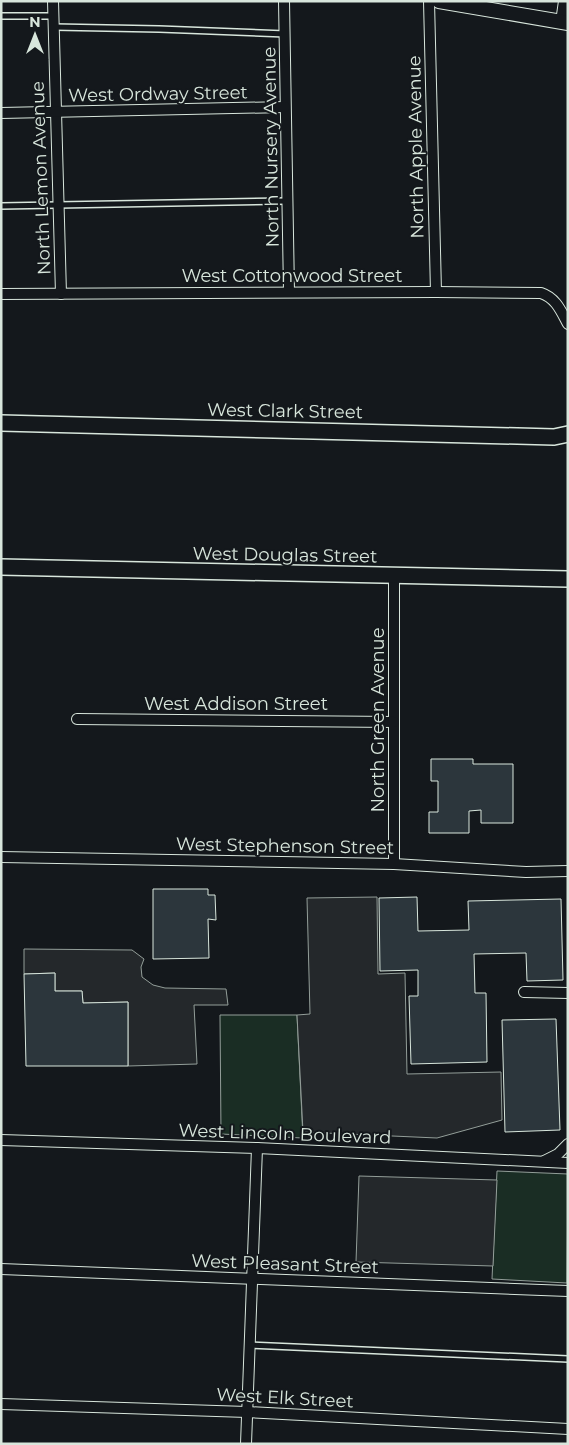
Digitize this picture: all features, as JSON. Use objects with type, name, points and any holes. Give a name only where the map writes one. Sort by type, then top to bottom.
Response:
[{"type":"main road","points":[[440,1],[565,22]]},
{"type":"main road","name":"West Clark Street","points":[[1,423],[554,437],[568,434]]},
{"type":"main road","name":"West Douglas Street","points":[[1,567],[568,580]]},
{"type":"street","name":"North Lemon Avenue","points":[[54,1],[55,112],[61,294]]},
{"type":"street","name":"North Nursery Avenue","points":[[284,1],[289,292]]},
{"type":"street","name":"North Apple Avenue","points":[[429,1],[436,292]]},
{"type":"street","points":[[564,1],[565,22]]},
{"type":"street","name":"West Ordway Street","points":[[1,113],[285,107]]},
{"type":"street","name":"West Cottonwood Street","points":[[1,294],[541,293],[548,295],[554,301],[568,324]]},
{"type":"street","name":"North Green Avenue","points":[[394,576],[394,864]]},
{"type":"street","name":"West Addison Street","points":[[77,719],[394,722]]},
{"type":"street","name":"West Stephenson Street","points":[[1,858],[394,864],[526,872],[568,871]]},
{"type":"street","points":[[524,992],[568,992]]},
{"type":"street","name":"West Lincoln Boulevard","points":[[1,1140],[257,1148],[568,1163]]},
{"type":"street","points":[[543,1162],[558,1154],[568,1144]]},
{"type":"street","points":[[246,1444],[257,1148]]},
{"type":"street","name":"West Pleasant Street","points":[[1,1269],[568,1291]]},
{"type":"street","name":"West Elk Street","points":[[1,1404],[247,1412],[568,1429]]},
{"type":"lane","points":[[1,16],[54,16]]},
{"type":"lane","points":[[54,27],[159,28],[286,34]]},
{"type":"lane","points":[[1,206],[287,200]]},
{"type":"lane","points":[[250,1345],[568,1359]]},
{"type":"green space","points":[[220,1015],[297,1015],[303,1138],[221,1134]]},
{"type":"green space","points":[[497,1171],[568,1174],[567,1283],[492,1279]]},
{"type":"shaded area","points":[[377,897],[378,974],[405,973],[407,1074],[501,1072],[502,1120],[437,1138],[303,1132],[297,1015],[310,1014],[307,898]]},
{"type":"shaded area","points":[[24,949],[132,950],[144,959],[141,967],[142,977],[153,985],[165,988],[226,989],[228,1005],[194,1005],[197,1064],[128,1066],[128,1002],[83,1003],[82,991],[55,991],[55,973],[24,974]]},
{"type":"shaded area","points":[[359,1176],[497,1180],[493,1266],[356,1262]]},
{"type":"building","points":[[431,759],[473,759],[473,764],[513,764],[513,823],[481,823],[481,810],[469,811],[469,833],[429,833],[429,812],[438,812],[438,781],[431,781]]},
{"type":"building","points":[[153,889],[208,889],[208,895],[215,895],[216,920],[208,919],[209,958],[153,959]]},
{"type":"building","points":[[417,897],[418,931],[469,930],[468,901],[561,899],[563,980],[527,981],[526,953],[474,954],[475,993],[486,993],[487,1062],[411,1064],[409,996],[418,996],[418,970],[380,971],[379,898]]},
{"type":"building","points":[[55,973],[55,991],[82,991],[83,1003],[128,1002],[128,1066],[26,1066],[24,974]]},
{"type":"building","points":[[556,1019],[560,1130],[505,1132],[502,1020]]}]
